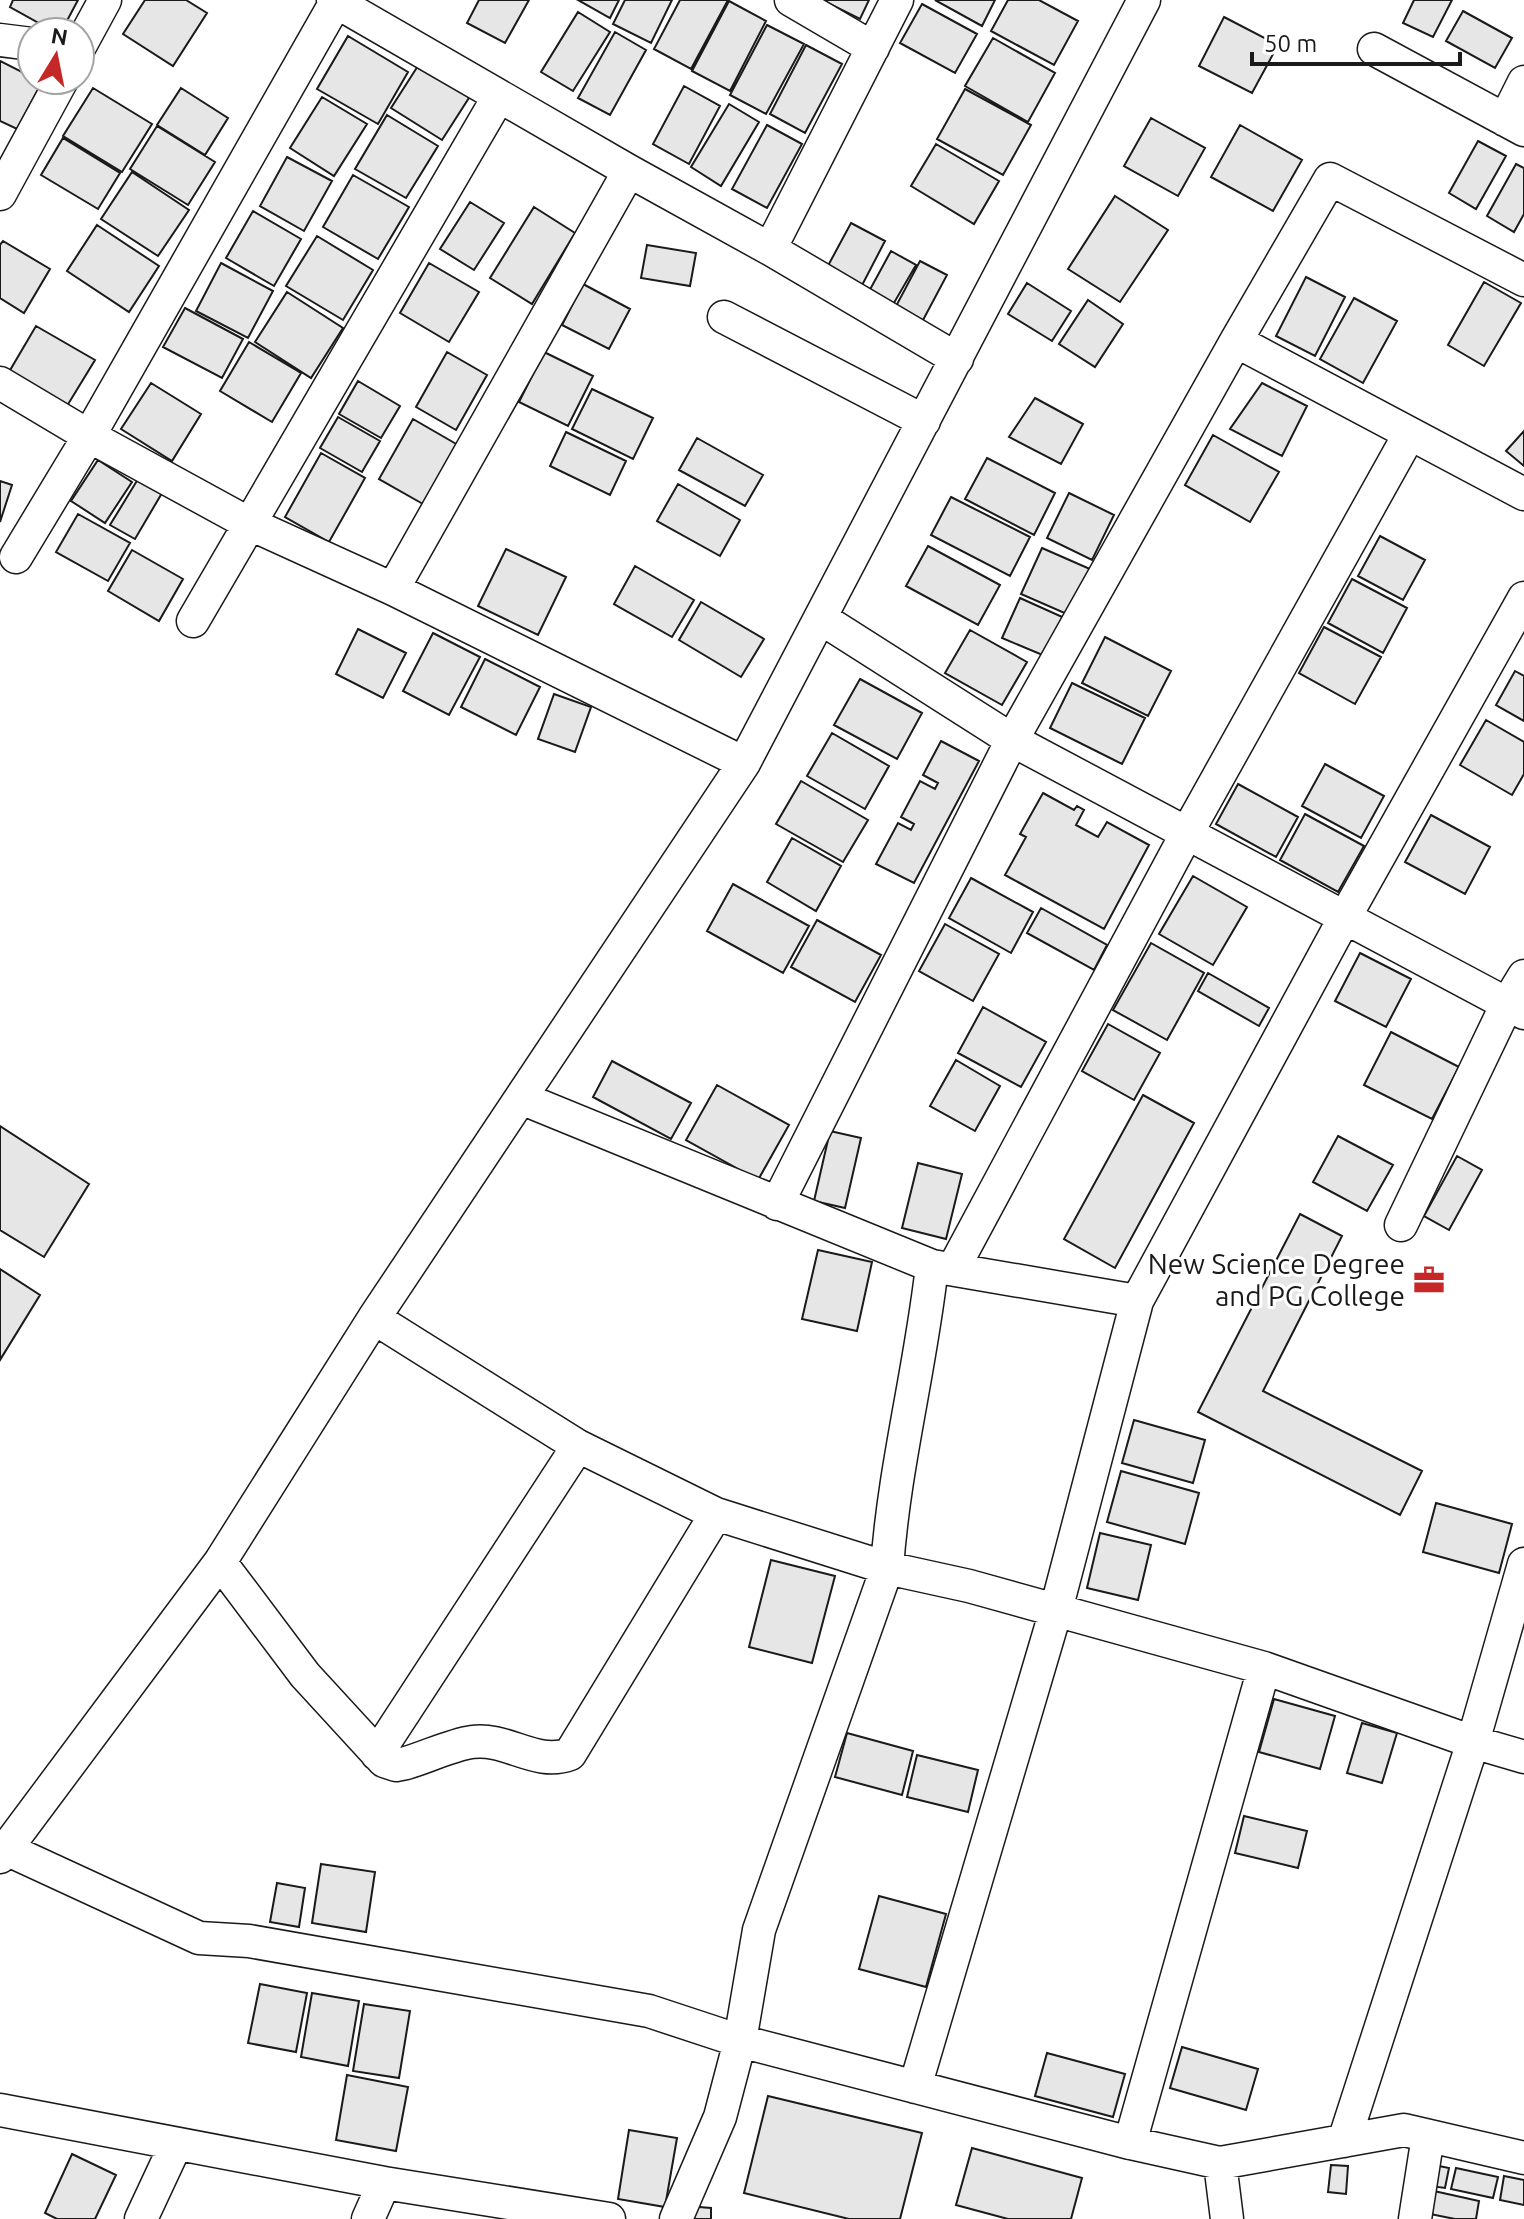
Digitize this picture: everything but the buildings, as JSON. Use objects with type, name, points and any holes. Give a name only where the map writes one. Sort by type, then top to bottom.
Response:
[{"type":"street","points":[[791,0],[873,48]]},
{"type":"street","points":[[770,249],[897,0]]},
{"type":"street","points":[[1144,0],[744,763],[374,1318],[220,1562],[3,1853],[199,1938],[249,1941],[649,2011],[740,2041],[1130,2143],[1220,2163],[1404,2130],[1524,2158]]},
{"type":"street","points":[[16,557],[89,436],[336,1],[957,359]]},
{"type":"street","points":[[1374,49],[1514,125],[1524,82]]},
{"type":"street","points":[[0,194],[53,96]]},
{"type":"street","points":[[193,621],[499,96]]},
{"type":"street","points":[[393,589],[629,171]]},
{"type":"street","points":[[777,1204],[1012,740],[1330,179],[1524,280]]},
{"type":"street","points":[[724,317],[924,421]]},
{"type":"street","points":[[1236,341],[1524,494]]},
{"type":"street","points":[[0,383],[89,436],[248,523],[393,589],[744,763]]},
{"type":"street","points":[[676,2219],[720,2117],[740,2041],[759,1930],[887,1568],[890,1524],[942,1268],[1409,435]]},
{"type":"street","points":[[915,2087],[1056,1610],[1137,1301],[1345,917],[1524,598]]},
{"type":"street","points":[[822,619],[1012,740],[1515,1008]]},
{"type":"street","points":[[1401,1225],[1515,1008],[1524,976]]},
{"type":"street","points":[[521,1098],[777,1204],[942,1268],[1137,1301]]},
{"type":"street","points":[[374,1318],[578,1446],[716,1514],[887,1568],[969,1586],[1264,1668],[1524,1757]]},
{"type":"street","points":[[377,1754],[578,1446]]},
{"type":"street","points":[[220,1562],[305,1675],[384,1761],[396,1765],[472,1742],[491,1742],[557,1759],[570,1754],[716,1514]]},
{"type":"street","points":[[1344,2141],[1473,1742],[1524,1564]]},
{"type":"street","points":[[1130,2143],[1264,1668]]},
{"type":"street","points":[[0,2110],[384,2183],[609,2219]]},
{"type":"street","points":[[1415,2219],[1428,2136]]},
{"type":"street","points":[[141,2219],[176,2144]]},
{"type":"street","points":[[1220,2163],[1227,2219]]},
{"type":"street","points":[[368,2219],[384,2183]]},
{"type":"place","name":"New Science Degree and PG College","points":[[1429,1280]]}]
